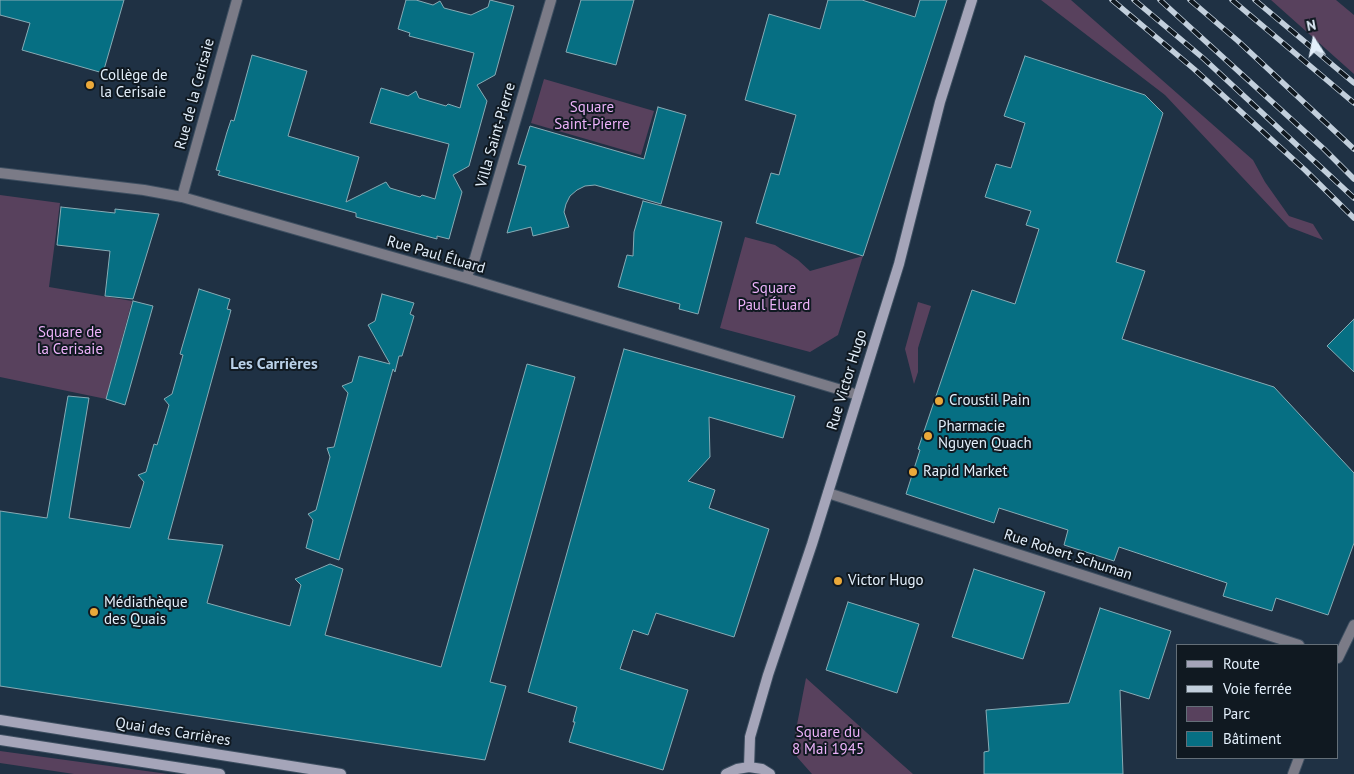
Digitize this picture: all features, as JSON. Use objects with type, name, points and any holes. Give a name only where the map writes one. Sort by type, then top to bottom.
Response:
[{"type":"street","name":"Rue de la Cerisaie","points":[[182,197],[236,0]]},
{"type":"street","name":"Villa Saint-Pierre","points":[[466,278],[475,258],[551,0]]},
{"type":"street","name":"Rue Victor Hugo","points":[[749,767],[750,737],[768,675],[805,566],[899,264],[940,102],[972,0]]},
{"type":"street","name":"Rue Paul Éluard","points":[[0,173],[144,190],[182,197],[466,278],[858,394]]},
{"type":"street","name":"Rue Robert Schuman","points":[[828,493],[1296,644]]},
{"type":"street","points":[[1339,656],[1354,625]]},
{"type":"street","name":"Quai des Carrières","points":[[0,720],[341,774]]},
{"type":"street","points":[[0,740],[220,774]]},
{"type":"street","points":[[1293,774],[1298,759]]},
{"type":"street","points":[[726,774],[737,769],[749,767],[770,774]]},
{"type":"green space","points":[[1041,0],[1071,0],[1253,160],[1265,182],[1289,216],[1313,224],[1323,240],[1289,227],[1165,95]]},
{"type":"green space","points":[[1271,0],[1336,0],[1354,15],[1354,74]]},
{"type":"green space","name":"Square Saint-Pierre","points":[[544,79],[654,111],[641,155],[531,123]]},
{"type":"green space","name":"Square de la Cerisaie","points":[[0,195],[60,203],[49,287],[132,301],[106,399],[0,377]]},
{"type":"green space","name":"Square Paul Éluard","points":[[745,237],[775,245],[798,260],[810,271],[863,256],[838,335],[810,352],[720,328]]},
{"type":"green space","points":[[918,302],[931,306],[918,348],[918,372],[914,384],[905,349]]},
{"type":"green space","name":"Square du 8 Mai 1945","points":[[806,678],[913,774],[812,774],[797,757],[795,735]]},
{"type":"green space","points":[[0,751],[168,774],[74,774],[0,763]]},
{"type":"building","name":"Collège de la Cerisaie","points":[[0,0],[124,0],[103,73],[22,50],[30,23],[0,15]]},
{"type":"building","points":[[406,0],[416,0],[433,5],[440,1],[444,8],[471,15],[488,7],[490,0],[514,6],[495,75],[477,85],[487,101],[469,166],[453,175],[462,192],[449,239],[437,236],[437,239],[356,217],[356,213],[218,175],[220,171],[216,170],[231,120],[234,121],[252,55],[307,71],[288,136],[359,157],[346,202],[386,182],[390,188],[420,197],[422,195],[435,199],[449,144],[370,123],[381,88],[408,96],[416,91],[419,98],[460,108],[474,53],[409,36],[410,33],[398,29]]},
{"type":"building","points":[[581,0],[634,0],[616,65],[566,52]]},
{"type":"building","points":[[828,0],[862,0],[915,17],[920,0],[947,0],[863,256],[756,223],[771,173],[779,175],[796,115],[745,100],[769,14],[820,29]]},
{"type":"building","points":[[1025,56],[1145,95],[1163,113],[1116,262],[1145,271],[1122,339],[1274,387],[1354,473],[1354,543],[1328,615],[1276,598],[1272,611],[1223,596],[1227,583],[1119,547],[1114,561],[1064,545],[1068,530],[999,508],[994,523],[906,494],[920,450],[918,449],[972,290],[1015,304],[1039,229],[1026,225],[1031,211],[985,197],[996,164],[1011,168],[1025,123],[1004,116]]},
{"type":"building","points":[[658,107],[686,115],[661,204],[595,185],[585,186],[570,196],[566,204],[564,212],[569,227],[533,236],[531,227],[507,233],[526,166],[518,164],[530,126],[644,159]]},
{"type":"building","points":[[643,201],[722,222],[698,314],[679,309],[680,304],[618,287],[627,255],[633,256],[634,232]]},
{"type":"building","points":[[61,207],[115,213],[115,209],[159,214],[133,299],[105,296],[110,251],[57,245]]},
{"type":"building","points":[[199,289],[230,299],[227,309],[231,310],[168,539],[223,545],[207,603],[290,626],[301,585],[295,579],[330,564],[343,569],[325,635],[441,667],[527,364],[575,377],[490,682],[506,686],[485,760],[0,686],[0,511],[47,518],[68,396],[89,398],[69,518],[130,528],[144,482],[138,475],[146,472],[154,444],[157,445],[169,405],[164,399],[172,394],[183,355],[180,354]]},
{"type":"building","points":[[382,294],[414,303],[410,314],[414,316],[395,372],[393,369],[339,560],[306,548],[313,520],[308,514],[316,510],[330,457],[327,448],[334,447],[348,393],[342,386],[352,382],[359,356],[390,364],[368,325],[375,321]]},
{"type":"building","points":[[133,301],[153,306],[125,405],[106,399]]},
{"type":"building","points":[[1354,319],[1354,372],[1327,346]]},
{"type":"building","points":[[624,349],[795,396],[783,438],[709,417],[710,457],[688,481],[715,490],[709,508],[769,529],[734,637],[656,613],[648,635],[633,630],[620,669],[688,690],[663,770],[569,742],[577,707],[528,692]]},
{"type":"building","points":[[974,569],[1045,592],[1023,659],[952,637]]},
{"type":"building","points":[[848,602],[919,624],[897,693],[826,670]]},
{"type":"building","points":[[1100,608],[1171,631],[1149,699],[1120,690],[1123,774],[984,774],[984,752],[989,751],[986,710],[1069,703]]},
{"type":"railway","points":[[1112,0],[1194,69],[1305,170],[1354,218]]},
{"type":"railway","points":[[1134,0],[1203,58],[1354,198]]},
{"type":"railway","points":[[1160,0],[1324,149],[1354,179]]},
{"type":"railway","points":[[1190,0],[1238,41],[1354,149]]},
{"type":"railway","points":[[1232,0],[1354,103]]},
{"type":"railway","points":[[1255,0],[1354,83]]},
{"type":"place","name":"Collège de la Cerisaie","points":[[90,85]]},
{"type":"place","name":"Croustil Pain","points":[[939,401]]},
{"type":"place","name":"Pharmacie Nguyen Quach","points":[[928,436]]},
{"type":"place","name":"Rapid Market","points":[[913,472]]},
{"type":"place","name":"Victor Hugo","points":[[838,581]]},
{"type":"place","name":"Médiathèque des Quais","points":[[94,612]]},
{"type":"district","name":"Les Carrières","points":[[274,364]]}]
